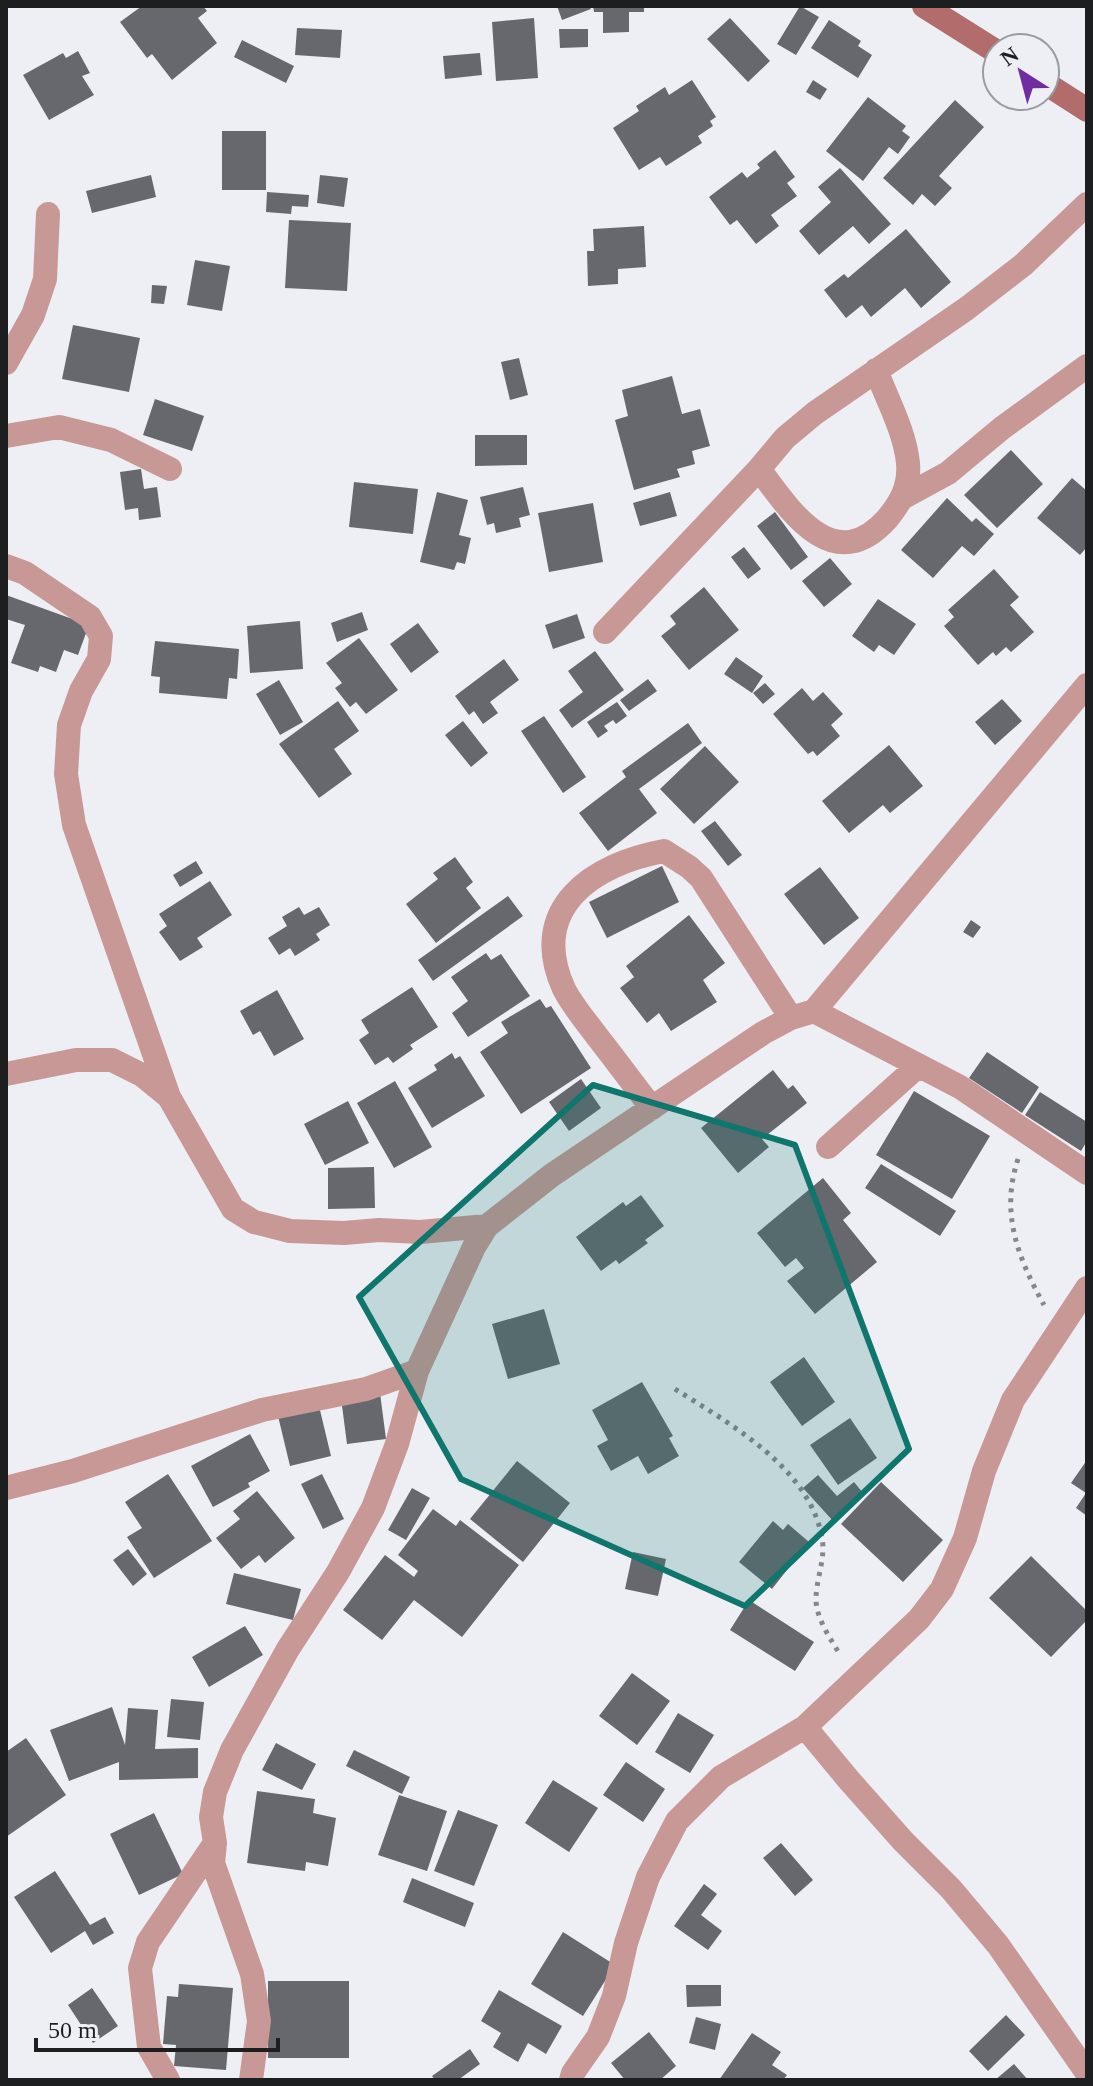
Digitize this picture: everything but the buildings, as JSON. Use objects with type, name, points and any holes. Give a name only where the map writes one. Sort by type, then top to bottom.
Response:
[{"type":"street","points":[[924,6],[981,42]]},
{"type":"street","points":[[1061,93],[1087,110]]},
{"type":"street","points":[[605,632],[785,438],[815,413],[966,309],[1023,265],[1087,204]]},
{"type":"street","points":[[6,363],[33,315],[45,279],[48,214]]},
{"type":"street","points":[[759,469],[789,509],[823,538],[841,544],[863,538],[884,522],[904,497],[948,473],[1002,428],[1087,366]]},
{"type":"street","points":[[876,370],[900,431],[909,464],[904,497]]},
{"type":"street","points":[[6,436],[59,427],[111,440],[170,469]]},
{"type":"street","points":[[6,566],[25,573],[90,617],[101,636],[99,659],[81,691],[69,725],[66,774],[74,825],[169,1097],[233,1209],[254,1222],[290,1231],[420,1232],[487,1226]]},
{"type":"street","points":[[251,2080],[259,2021],[252,1974],[213,1863],[215,1843],[211,1817],[215,1792],[232,1750],[288,1649],[338,1572],[373,1508],[397,1444],[417,1371],[474,1247],[487,1226],[552,1175],[763,1033],[803,1014],[1011,779],[1087,685]]},
{"type":"street","points":[[652,1108],[565,990],[554,960],[555,920],[568,899],[594,875],[634,857],[664,851],[701,878],[739,934],[803,1014],[960,1087],[1087,1173]]},
{"type":"street","points":[[6,1074],[76,1060],[112,1060],[142,1075],[169,1097]]},
{"type":"street","points":[[828,1147],[918,1066]]},
{"type":"street","points":[[571,2080],[598,2037],[614,1996],[626,1943],[648,1877],[677,1821],[721,1777],[805,1727],[919,1619],[942,1589],[965,1538],[984,1471],[1013,1400],[1087,1288]]},
{"type":"street","points":[[6,1488],[73,1471],[262,1410],[366,1389],[417,1371]]},
{"type":"street","points":[[805,1727],[998,1945],[1087,2073]]},
{"type":"street","points":[[168,2080],[149,2047],[140,1968],[148,1942],[215,1843]]},
{"type":"path","points":[[1027,1135],[1010,1183],[1009,1208],[1029,1279],[1058,1331]]},
{"type":"path","points":[[675,1389],[726,1421],[777,1460],[795,1479],[817,1521],[823,1540],[816,1602],[824,1628],[856,1680]]},
{"type":"highlighted area","points":[[593,1085],[795,1145],[909,1449],[745,1606],[461,1479],[359,1297]]}]
